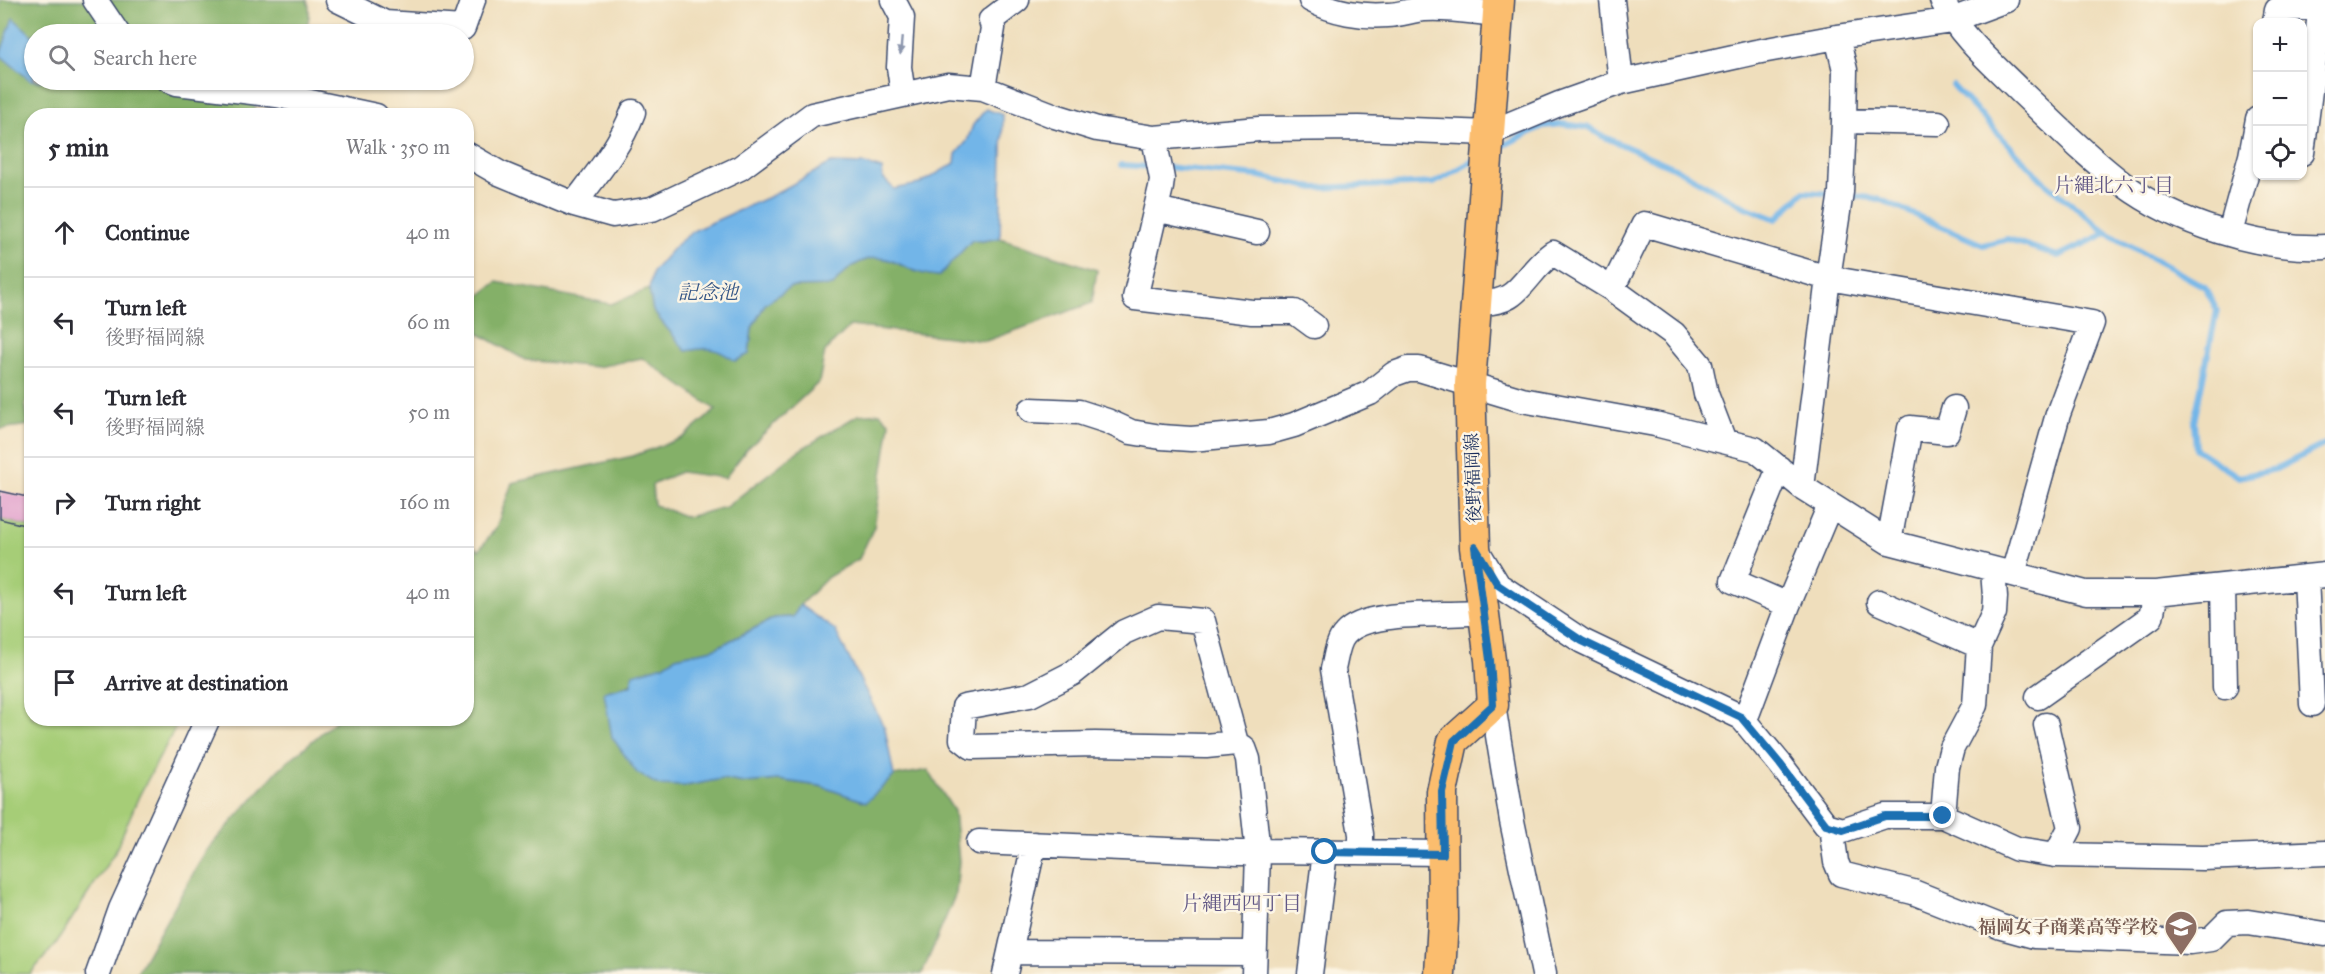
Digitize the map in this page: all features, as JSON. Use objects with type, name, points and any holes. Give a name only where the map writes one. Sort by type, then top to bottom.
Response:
[{"type":"main road","name":"後野福岡線","points":[[1493,705],[1475,547],[1470,384],[1498,7]]},
{"type":"main road","points":[[1440,974],[1442,792],[1454,741],[1493,705]]},
{"type":"street","points":[[95,0],[111,24]]},
{"type":"street","points":[[338,0],[385,23],[401,24]]},
{"type":"street","points":[[464,24],[473,0]]},
{"type":"street","points":[[893,0],[902,17],[898,67],[903,94]]},
{"type":"street","points":[[982,88],[993,28],[992,20],[1017,0]]},
{"type":"street","points":[[1311,0],[1328,8],[1358,14],[1386,16],[1423,9],[1498,7]]},
{"type":"street","points":[[1612,0],[1621,82]]},
{"type":"street","points":[[474,158],[500,173],[574,204],[613,215],[652,209],[740,168],[812,115],[948,85],[982,88],[1055,116],[1097,129],[1154,138],[1259,129],[1359,128],[1489,133],[1559,104],[1621,82],[1756,52],[1837,37],[1947,10],[2006,0]]},
{"type":"street","points":[[2276,18],[2277,10],[2321,6],[2305,126]]},
{"type":"street","points":[[1947,10],[1974,45],[2067,136],[2126,186],[2182,216],[2230,233],[2301,248],[2325,248]]},
{"type":"street","points":[[1802,487],[1827,278],[1841,192],[1845,70],[1837,37]]},
{"type":"street","points":[[235,90],[277,95],[338,108]]},
{"type":"street","points":[[574,204],[609,157],[628,127],[633,112]]},
{"type":"street","points":[[1844,121],[1938,123]]},
{"type":"street","points":[[1154,138],[1162,178],[1135,298],[1252,312],[1294,312],[1314,326]]},
{"type":"street","points":[[2230,233],[2253,160]]},
{"type":"street","points":[[1156,209],[1257,232]]},
{"type":"street","points":[[1612,289],[1644,224],[1827,278],[2092,323],[2003,572],[1995,597],[1994,613],[1979,646],[1975,705],[1952,748],[1947,766],[1943,816]]},
{"type":"street","points":[[1476,302],[1493,304],[1507,299],[1543,260],[1553,253],[1612,289],[1674,334],[1700,365],[1706,394],[1724,441]]},
{"type":"street","points":[[1031,410],[1080,412],[1131,432],[1161,437],[1191,439],[1269,432],[1370,393],[1394,374],[1408,369],[1419,369],[1522,400],[1654,424],[1755,448],[1802,487],[1889,542],[2086,593],[2156,593],[2315,576],[2316,693]]},
{"type":"street","points":[[1889,542],[1910,428],[1947,432],[1953,408]]},
{"type":"street","points":[[1779,468],[1733,581],[1788,605]]},
{"type":"street","points":[[1743,719],[1748,712],[1788,605],[1830,505]]},
{"type":"street","points":[[1475,547],[1498,585],[1582,641],[1743,719],[1826,825],[1843,830],[1885,816],[1943,816],[2017,849],[2056,855],[2203,858],[2325,853]]},
{"type":"street","points":[[2223,587],[2225,687]]},
{"type":"street","points":[[2038,697],[2151,617],[2156,593]]},
{"type":"street","points":[[1879,602],[1979,646]]},
{"type":"street","points":[[1361,852],[1333,669],[1338,646],[1345,633],[1370,619],[1387,616],[1461,615],[1484,612]]},
{"type":"street","points":[[1035,844],[1008,963],[1254,963],[1258,853],[1248,759],[1244,748],[1236,743],[1206,746],[1095,744],[972,747],[962,739],[964,707],[1030,695],[1073,673],[1124,632],[1158,617],[1203,621],[1236,743]]},
{"type":"street","points":[[1493,705],[1512,821],[1544,974]]},
{"type":"street","points":[[2046,724],[2070,828],[2056,855]]},
{"type":"street","points":[[98,974],[121,909],[204,726]]},
{"type":"street","points":[[1832,827],[1836,862],[1841,874],[1912,892],[2001,927],[2034,936],[2190,942],[2211,939],[2227,923],[2248,922],[2325,934]]},
{"type":"street","points":[[979,842],[1258,853],[1267,851],[1443,854]]},
{"type":"street","points":[[1310,974],[1325,852]]},
{"type":"green space","points":[[0,0],[307,0],[309,13],[307,24],[24,24],[24,90],[259,90],[255,108],[24,108],[24,426],[0,429]]},
{"type":"green space","points":[[1000,238],[1097,270],[1092,303],[986,341],[850,326],[825,351],[819,382],[747,449],[725,478],[680,472],[652,485],[654,505],[687,517],[726,507],[798,451],[858,415],[880,413],[890,423],[874,527],[859,559],[828,577],[800,605],[793,617],[774,618],[714,649],[676,657],[664,665],[633,674],[631,684],[605,692],[685,786],[722,779],[744,783],[778,780],[820,786],[866,802],[894,776],[928,770],[954,811],[959,861],[956,893],[922,974],[136,974],[206,851],[279,769],[330,726],[474,726],[474,547],[479,550],[496,528],[512,483],[633,456],[682,438],[716,410],[642,358],[597,367],[525,360],[478,333],[479,296],[497,282],[611,304],[649,289],[653,311],[686,351],[709,347],[724,353],[749,354],[752,328],[765,304],[790,287],[833,286],[850,268],[873,258],[890,260],[918,272],[939,276],[972,240]]},
{"type":"green space","points":[[0,519],[24,525],[24,726],[176,726],[139,796],[115,852],[55,945],[30,974],[0,974]]},
{"type":"water","points":[[13,18],[24,28],[24,75],[0,55]]},
{"type":"water","name":"記念池","points":[[986,109],[1003,115],[1000,238],[972,240],[939,276],[918,272],[890,260],[873,258],[850,268],[833,286],[790,287],[765,304],[752,328],[749,354],[735,361],[712,349],[686,351],[653,311],[649,289],[653,271],[677,244],[695,230],[773,195],[831,163],[865,164],[882,169],[883,178],[894,189],[919,184],[955,163],[956,154],[967,141],[973,125]]},
{"type":"water","points":[[800,605],[835,630],[885,729],[894,776],[866,802],[820,786],[778,780],[744,783],[722,779],[685,786],[658,785],[637,773],[612,737],[604,692],[631,685],[633,674],[664,665],[676,657],[714,649],[775,618],[793,617]]},
{"type":"building","points":[[0,491],[24,496],[24,525],[0,519]]},
{"type":"waterway","points":[[1953,86],[2042,180],[2107,233]]},
{"type":"waterway","points":[[1498,148],[1543,126],[1564,124],[1590,128],[1602,136],[1675,168],[1745,207],[1776,219],[1804,192],[1836,194]]},
{"type":"waterway","points":[[1166,167],[1259,176],[1315,188],[1434,183],[1478,158]]},
{"type":"waterway","points":[[1121,165],[1153,167]]},
{"type":"waterway","points":[[1846,195],[1879,199],[1983,245],[2008,239],[2058,256],[2107,233],[2205,287],[2217,310],[2194,422],[2196,449],[2239,477],[2276,469],[2325,444]]},
{"type":"place","name":"福岡女子商業高等学校","points":[[2181,956]]},
{"type":"district","name":"片縄北六丁目","points":[[2114,185]]},
{"type":"district","name":"片縄西四丁目","points":[[1242,903]]},
{"type":"route","points":[[1325,852],[1443,854],[1442,792],[1454,741],[1493,705],[1490,660],[1475,547],[1498,585],[1582,641],[1741,717],[1826,825],[1843,830],[1885,816],[1943,816]]}]
